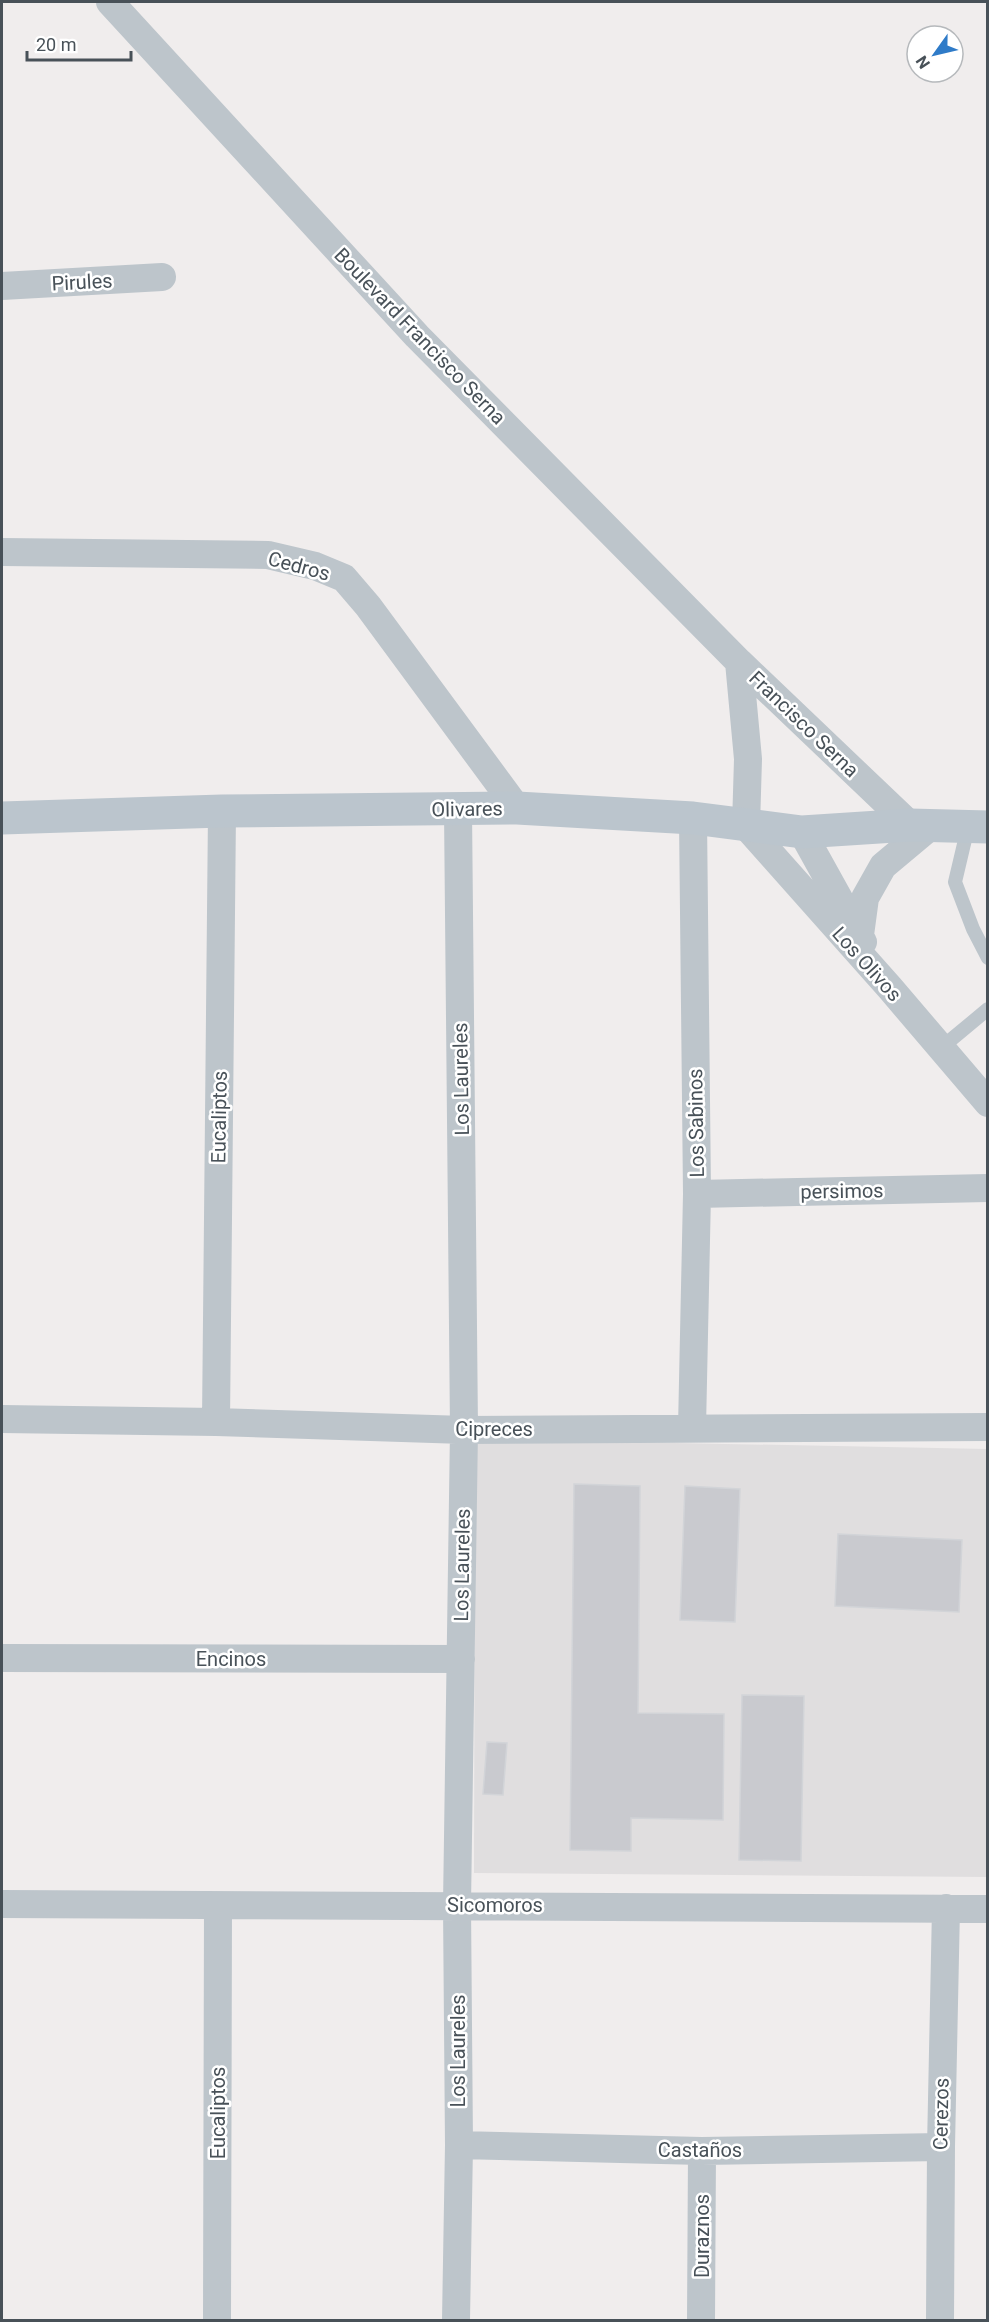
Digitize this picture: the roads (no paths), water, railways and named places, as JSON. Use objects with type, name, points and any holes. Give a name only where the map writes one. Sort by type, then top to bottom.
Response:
[{"type":"main road","name":"Olivares","points":[[2,818],[222,811],[517,808],[693,818],[802,832],[921,825],[978,827]]},
{"type":"street","name":"Boulevard Francisco Serna","points":[[110,2],[417,336],[739,662]]},
{"type":"street","name":"Pirules","points":[[2,286],[162,277]]},
{"type":"street","name":"Cedros","points":[[2,552],[268,555],[315,566],[344,579],[368,606],[517,808]]},
{"type":"street","name":"Francisco Serna","points":[[739,662],[921,825]]},
{"type":"street","name":"Francisco Serna","points":[[739,662],[748,759],[746,826]]},
{"type":"street","name":"Los Laureles","points":[[456,2320],[459,2145],[457,1905],[464,1430],[458,810]]},
{"type":"street","name":"Eucaliptos","points":[[216,1422],[222,811]]},
{"type":"street","name":"Los Sabinos","points":[[692,1428],[697,1194],[693,818]]},
{"type":"street","points":[[860,935],[866,898],[883,866],[921,825]]},
{"type":"street","name":"Los Olivos","points":[[746,826],[890,988],[987,1103]]},
{"type":"street","points":[[802,832],[890,988]]},
{"type":"street","name":"persimos","points":[[697,1194],[987,1188]]},
{"type":"street","name":"Cipreces","points":[[2,1419],[216,1422],[464,1430],[987,1427]]},
{"type":"street","name":"Encinos","points":[[2,1658],[461,1659]]},
{"type":"street","name":"Sicomoros","points":[[2,1904],[987,1909]]},
{"type":"street","name":"Eucaliptos","points":[[217,2320],[218,1906]]},
{"type":"street","name":"Cerezos","points":[[940,2320],[946,1908]]},
{"type":"street","name":"Castaños","points":[[459,2145],[702,2151],[941,2147]]},
{"type":"street","name":"Duraznos","points":[[701,2320],[702,2151]]},
{"type":"lane","points":[[978,827],[955,882],[987,958]]},
{"type":"lane","points":[[941,1048],[987,1009]]}]
